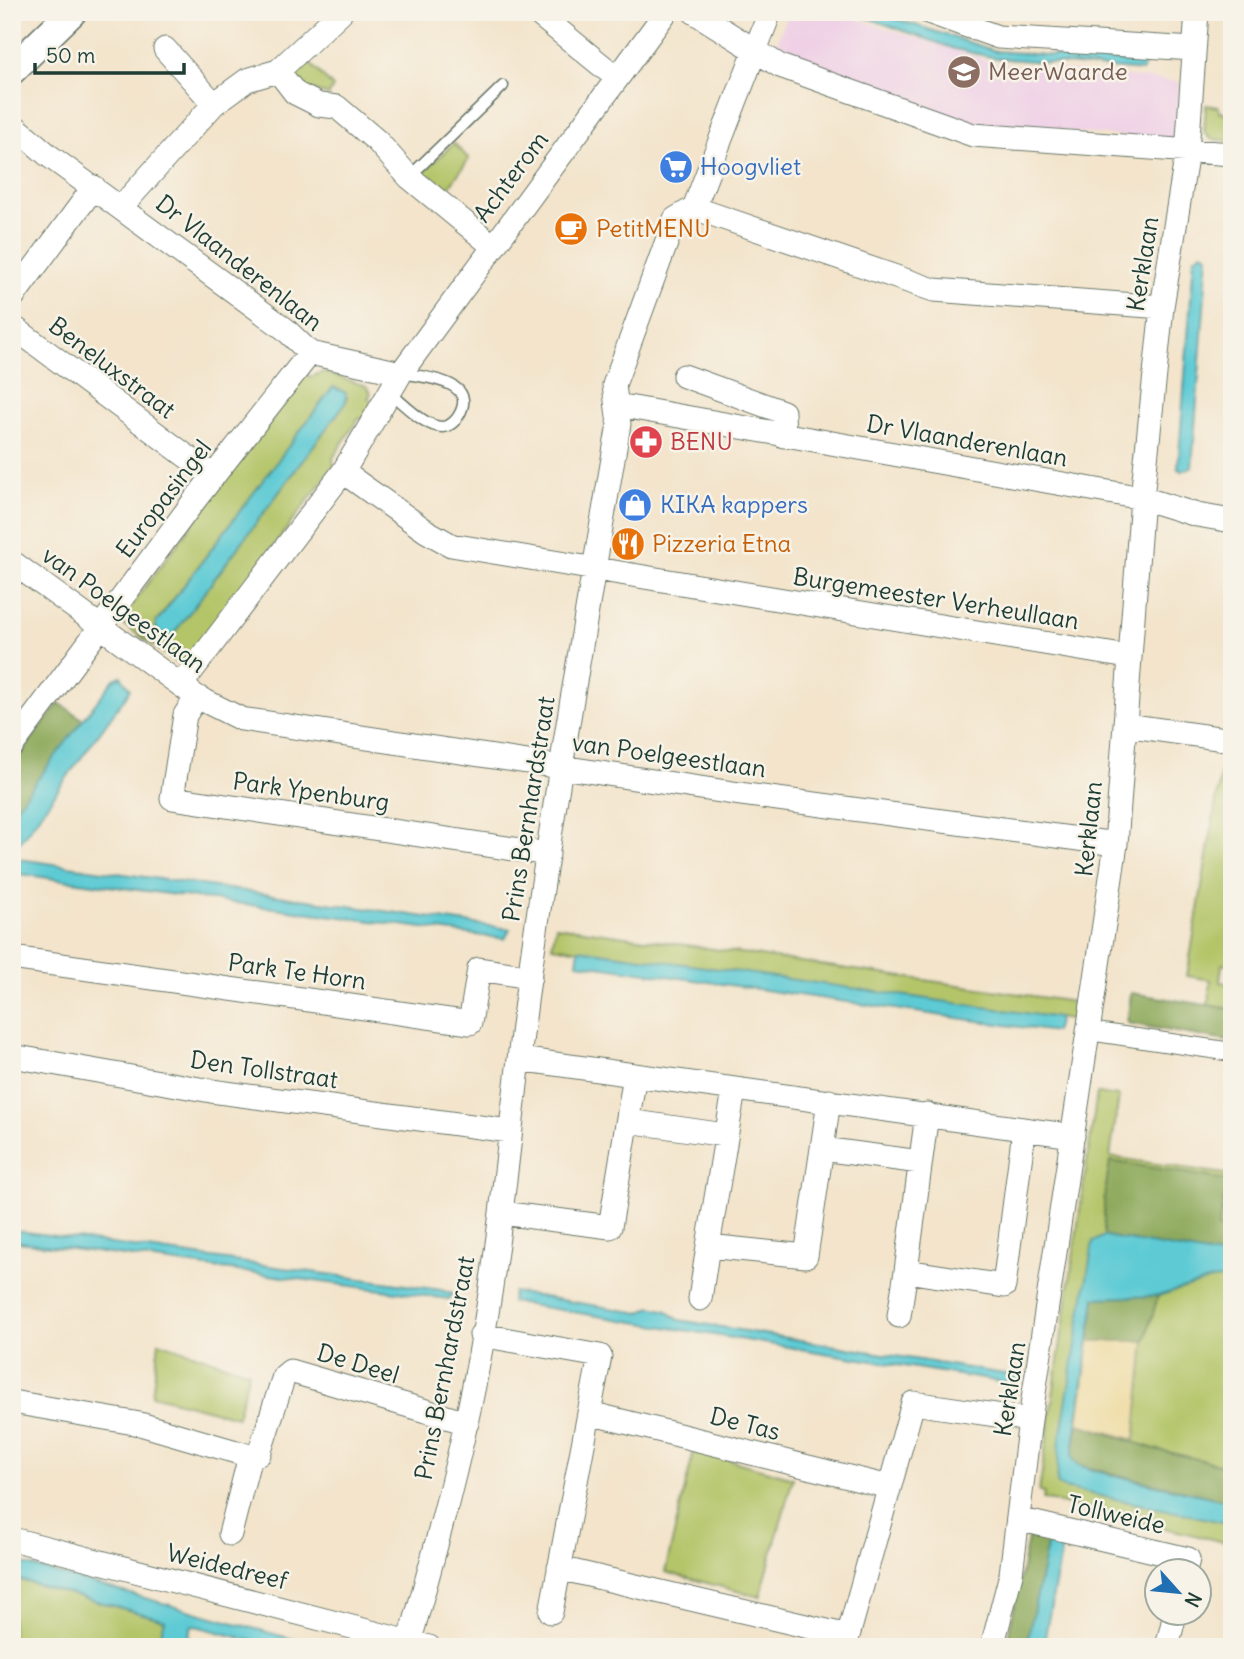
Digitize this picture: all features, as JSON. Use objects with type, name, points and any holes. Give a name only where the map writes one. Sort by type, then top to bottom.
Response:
[{"type":"street","points":[[12,70],[72,12]]},
{"type":"street","points":[[122,206],[214,104],[247,80],[278,71],[341,12]]},
{"type":"street","points":[[536,12],[617,78]]},
{"type":"street","name":"Achterom","points":[[396,384],[493,246],[666,12]]},
{"type":"street","points":[[694,12],[780,66],[973,135],[1232,154]]},
{"type":"street","name":"Prins Bernhardstraat","points":[[416,1645],[467,1423],[501,1213],[509,1131],[561,767],[619,424],[614,385],[675,219],[694,208],[770,12]]},
{"type":"street","points":[[928,12],[998,37],[1194,49]]},
{"type":"street","name":"Kerklaan","points":[[992,1647],[1011,1574],[1030,1420],[1116,844],[1142,498],[1162,307],[1187,152],[1197,12]]},
{"type":"street","points":[[166,49],[214,104]]},
{"type":"street","points":[[278,71],[295,93],[319,105],[337,107],[377,141],[409,177],[493,246]]},
{"type":"street","name":"Dr Vlaanderenlaan","points":[[12,124],[48,155],[122,206],[285,329],[310,353],[396,384]]},
{"type":"street","points":[[12,298],[94,187]]},
{"type":"street","points":[[694,208],[934,290],[1162,307]]},
{"type":"street","name":"Beneluxstraat","points":[[12,326],[213,477]]},
{"type":"street","name":"Europasingel","points":[[12,746],[213,477],[310,353]]},
{"type":"street","points":[[684,376],[783,412],[784,436]]},
{"type":"street","points":[[189,691],[343,472],[396,384]]},
{"type":"street","name":"Dr Vlaanderenlaan","points":[[617,405],[1142,498],[1198,515],[1232,521]]},
{"type":"street","name":"Burgemeester Verheullaan","points":[[343,472],[426,531],[452,545],[1128,657]]},
{"type":"street","name":"van Poelgeestlaan","points":[[12,562],[189,691],[241,719],[561,767],[1116,844]]},
{"type":"street","name":"Park Ypenburg","points":[[189,691],[172,799],[548,854]]},
{"type":"street","points":[[1125,725],[1232,740]]},
{"type":"street","name":"Park Te Horn","points":[[12,958],[470,1023],[479,969],[530,977]]},
{"type":"street","points":[[1089,1031],[1232,1052]]},
{"type":"street","name":"Den Tollstraat","points":[[12,1056],[211,1091],[509,1131]]},
{"type":"street","points":[[519,1059],[1073,1136]]},
{"type":"street","points":[[501,1213],[610,1227],[635,1075]]},
{"type":"street","points":[[700,1299],[734,1090]]},
{"type":"street","points":[[708,1246],[806,1256],[830,1101]]},
{"type":"street","points":[[899,1316],[926,1114]]},
{"type":"street","points":[[628,1121],[725,1135]]},
{"type":"street","points":[[906,1271],[1004,1286],[1024,1130]]},
{"type":"street","points":[[822,1149],[920,1162]]},
{"type":"street","points":[[481,1335],[600,1356],[551,1612]]},
{"type":"street","name":"De Deel","points":[[230,1534],[250,1456],[259,1454],[284,1376],[290,1371],[467,1423]]},
{"type":"street","points":[[12,1402],[140,1424],[250,1456]]},
{"type":"street","points":[[559,1568],[846,1641],[913,1403],[1030,1420]]},
{"type":"street","name":"De Tas","points":[[589,1413],[889,1487]]},
{"type":"street","name":"Tollweide","points":[[1018,1519],[1184,1558]]},
{"type":"street","name":"Weidedreef","points":[[12,1539],[416,1645]]},
{"type":"street","points":[[1167,1647],[1172,1628]]},
{"type":"lane","points":[[409,177],[503,86]]},
{"type":"lane","name":"Dr Vlaanderenlaan","points":[[447,382],[458,389],[463,403],[460,414],[453,423],[442,427],[429,423],[396,384],[447,382]]},
{"type":"shaded area","name":"MeerWaarde","points":[[789,12],[835,12],[996,63],[1180,82],[1175,140],[965,124],[776,45]]},
{"type":"green space","points":[[307,60],[333,87],[329,95],[288,84]]},
{"type":"green space","points":[[1206,105],[1219,107],[1219,112],[1232,113],[1232,141],[1211,139],[1204,132]]},
{"type":"green space","points":[[454,143],[469,159],[443,195],[419,176]]},
{"type":"green space","points":[[323,372],[366,386],[371,393],[368,398],[376,403],[366,418],[358,419],[333,458],[334,466],[185,663],[179,664],[123,624],[125,614],[305,373],[311,377]],"holes":[[[334,387],[347,397],[346,402],[172,636],[166,636],[156,629],[156,622]]]},
{"type":"green space","points":[[59,703],[84,720],[12,813],[12,765]]},
{"type":"green space","points":[[1222,766],[1232,767],[1232,965],[1222,964],[1220,982],[1232,983],[1232,1009],[1208,1005],[1211,980],[1187,976]]},
{"type":"green space","points":[[556,926],[1074,1002],[1071,1020],[552,946]]},
{"type":"green space","points":[[1131,993],[1232,1009],[1232,1042],[1127,1023]]},
{"type":"green space","points":[[1097,1093],[1119,1096],[1110,1157],[1232,1175],[1232,1544],[1043,1499],[1044,1493],[1039,1492]]},
{"type":"green space","points":[[1110,1161],[1228,1180],[1218,1228],[1232,1232],[1232,1258],[1104,1236],[1104,1199]]},
{"type":"green space","points":[[1158,1296],[1145,1341],[1089,1341],[1095,1298]]},
{"type":"green space","points":[[159,1342],[249,1372],[237,1417],[152,1395]]},
{"type":"green space","points":[[1078,1424],[1155,1449],[1232,1467],[1232,1502],[1077,1465],[1072,1458]]},
{"type":"green space","points":[[694,1450],[793,1478],[760,1597],[665,1572]]},
{"type":"green space","points":[[1042,1533],[1048,1541],[1026,1647],[1006,1647],[1029,1534]]},
{"type":"green space","points":[[12,1578],[165,1620],[158,1647],[12,1647]]},
{"type":"sand","points":[[1089,1341],[1145,1341],[1135,1440],[1078,1424]]},
{"type":"water","points":[[851,12],[875,12],[996,51],[1144,63],[1143,71],[996,58],[955,49]]},
{"type":"water","points":[[1202,252],[1208,255],[1192,467],[1182,471],[1178,468],[1194,258]]},
{"type":"water","points":[[333,387],[346,393],[346,402],[172,636],[166,636],[156,629],[156,623]]},
{"type":"water","points":[[121,676],[130,689],[126,696],[12,853],[12,813],[114,679]]},
{"type":"water","points":[[12,858],[510,929],[505,939],[12,873]]},
{"type":"water","points":[[579,949],[1059,1018],[1055,1032],[577,963]]},
{"type":"water","points":[[12,1230],[441,1290],[453,1294],[449,1299],[12,1241]]},
{"type":"water","points":[[1104,1236],[1232,1258],[1232,1278],[1211,1280],[1158,1296],[1095,1298],[1072,1458],[1078,1465],[1099,1472],[1232,1502],[1232,1524],[1064,1488],[1057,1483],[1059,1446],[1093,1242]]},
{"type":"water","points":[[513,1292],[640,1313],[652,1307],[667,1311],[679,1320],[1016,1376],[1014,1384],[511,1302]]},
{"type":"water","points":[[1048,1541],[1063,1542],[1043,1647],[1026,1647]]},
{"type":"water","points":[[12,1561],[321,1647],[275,1647],[192,1625],[185,1647],[157,1647],[165,1620],[12,1578]]},
{"type":"place","name":"MeerWaarde","points":[[964,72]]},
{"type":"place","name":"Hoogvliet","points":[[676,167]]},
{"type":"place","name":"PetitMENU","points":[[571,229]]},
{"type":"place","name":"BENU","points":[[646,442]]},
{"type":"place","name":"KIKA kappers","points":[[635,505]]},
{"type":"place","name":"Pizzeria Etna","points":[[628,544]]}]
